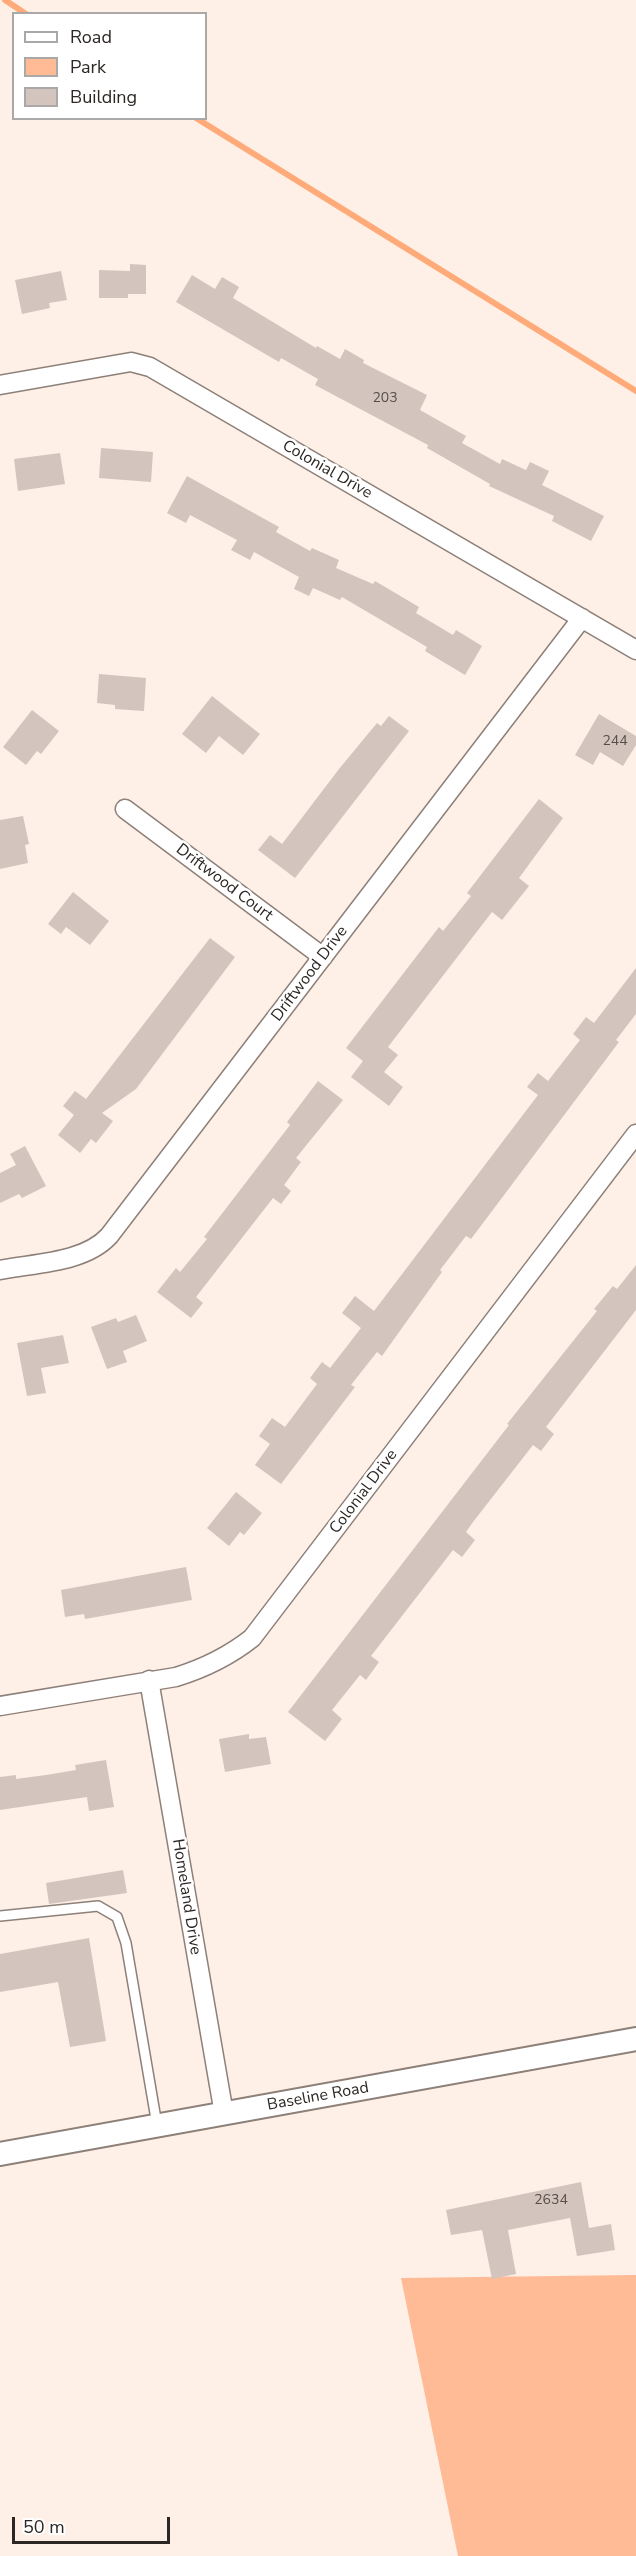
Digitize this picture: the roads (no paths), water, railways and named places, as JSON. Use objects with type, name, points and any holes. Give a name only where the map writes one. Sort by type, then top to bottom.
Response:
[{"type":"street","name":"Colonial Drive","points":[[0,385],[131,362],[150,367],[636,650]]},
{"type":"street","name":"Driftwood Drive","points":[[0,1270],[87,1253],[100,1246],[582,618]]},
{"type":"street","name":"Driftwood Court","points":[[124,809],[323,957]]},
{"type":"street","name":"Colonial Drive","points":[[0,1706],[176,1677],[202,1669],[231,1655],[252,1638],[636,1134]]},
{"type":"street","name":"Homeland Drive","points":[[149,1680],[224,2114]]},
{"type":"street","name":"Baseline Road","points":[[0,2154],[636,2039]]},
{"type":"lane","points":[[0,1916],[98,1906],[117,1917],[126,1942],[156,2125]]},
{"type":"waterway","points":[[5,0],[23,12]]},
{"type":"waterway","points":[[199,120],[636,391]]}]
